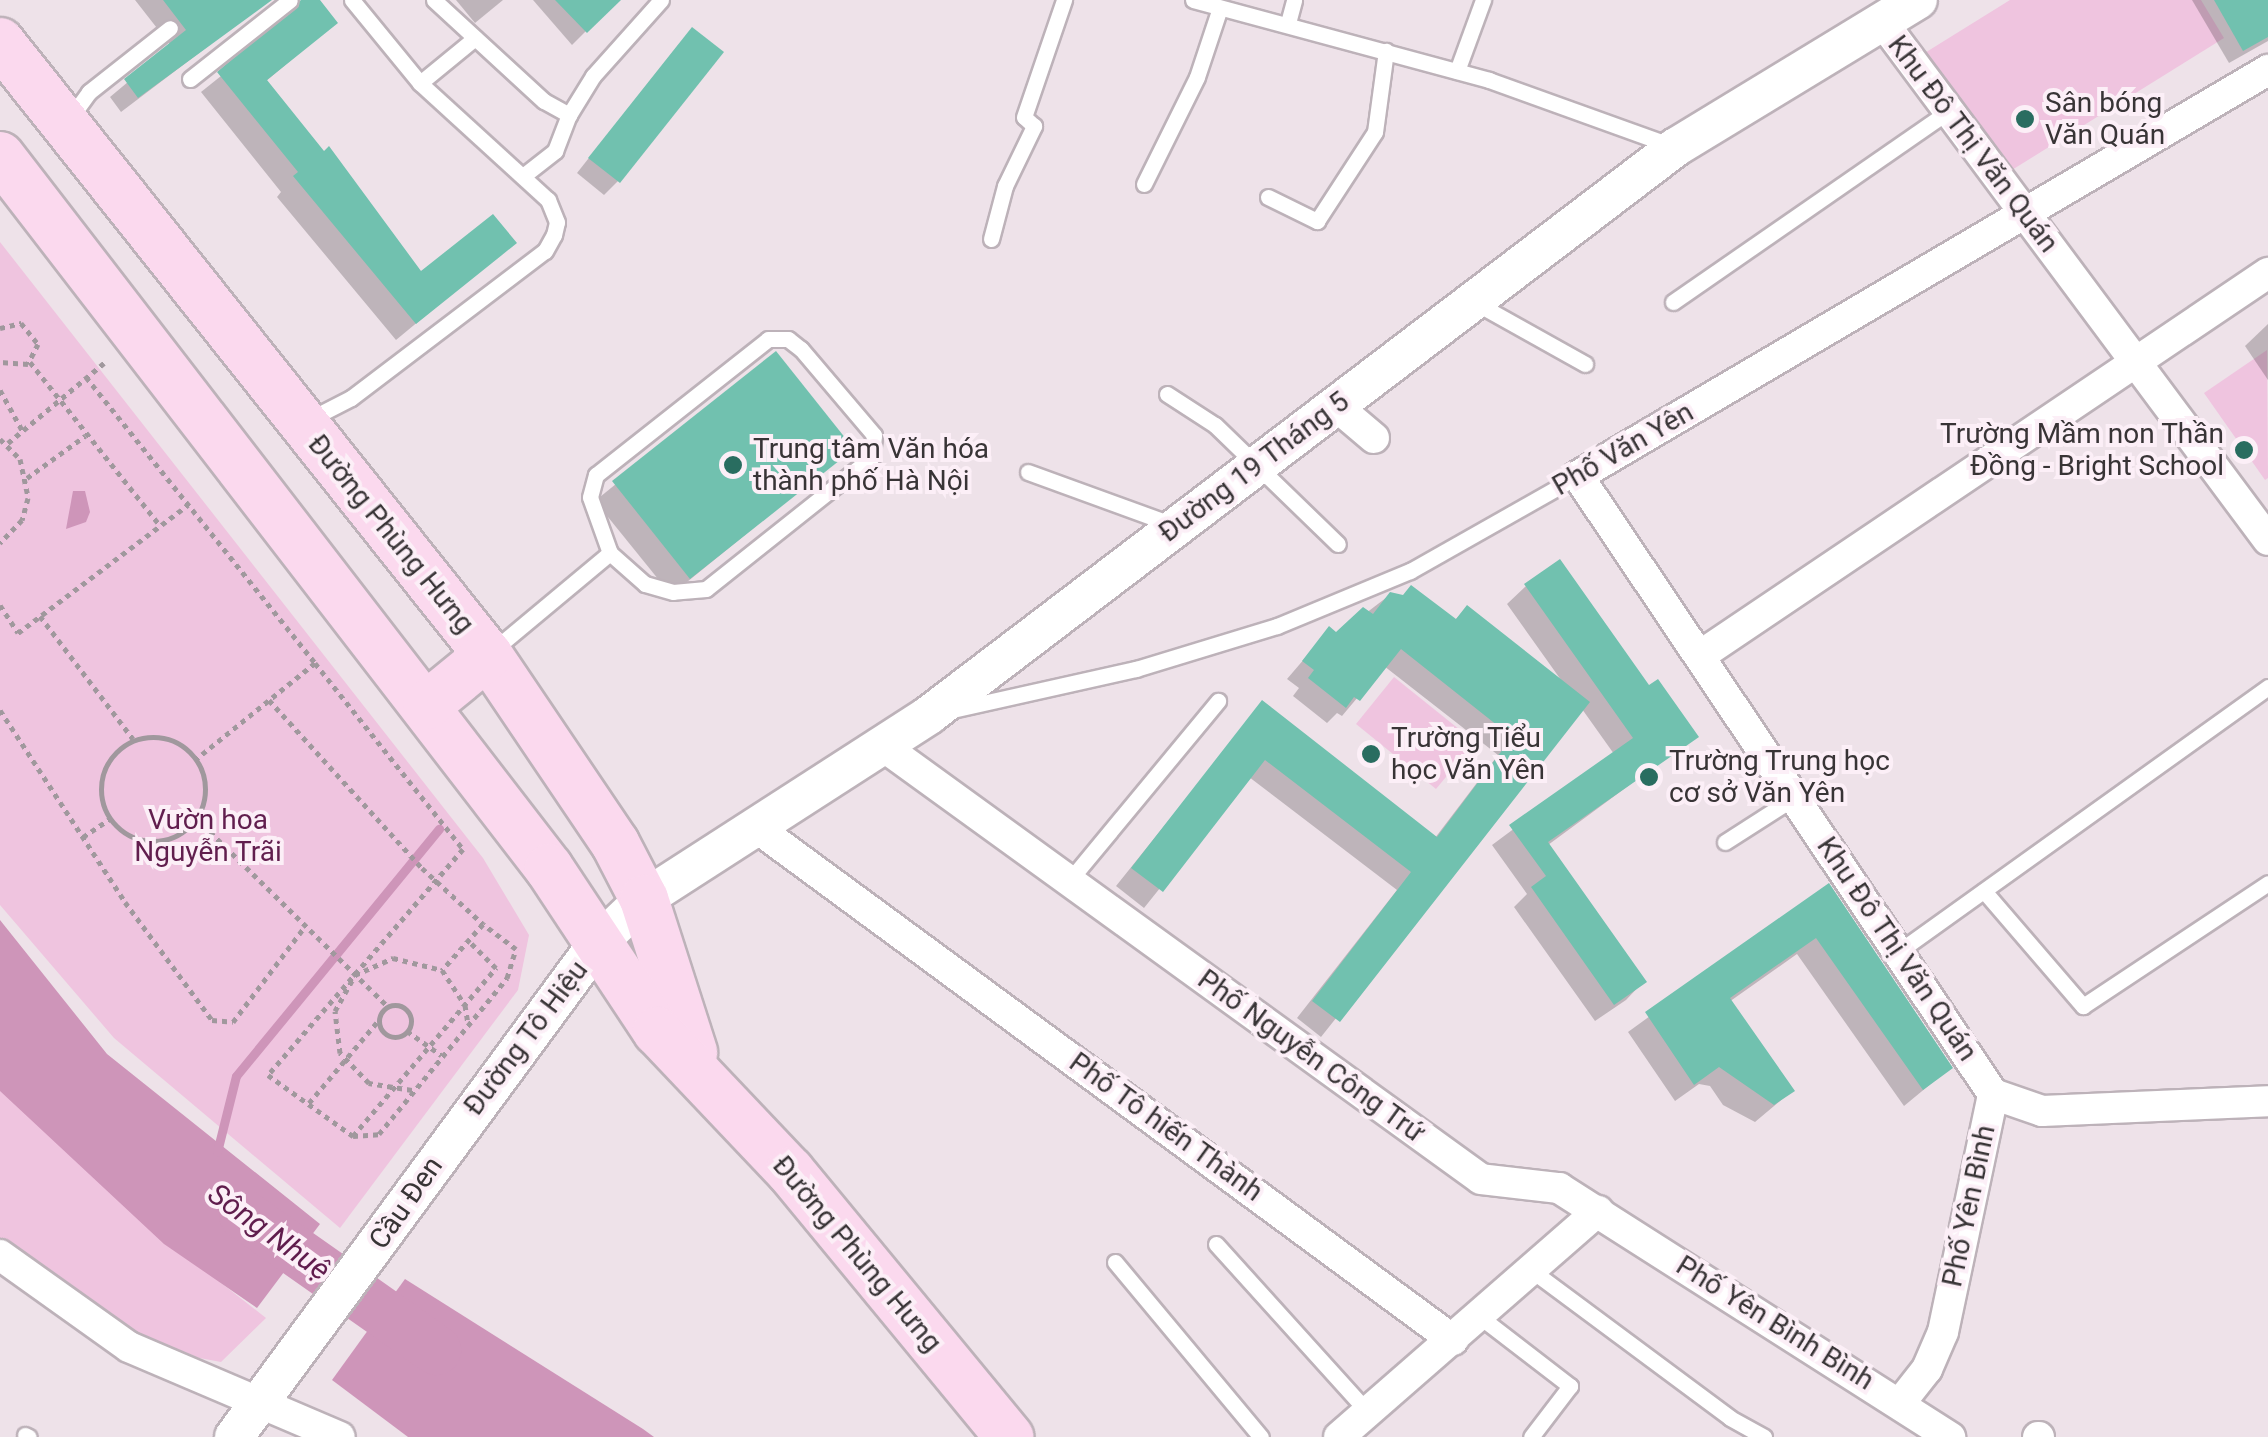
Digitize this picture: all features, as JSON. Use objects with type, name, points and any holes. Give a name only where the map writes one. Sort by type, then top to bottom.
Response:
[{"type":"main road","name":"Đường Phùng Hưng","points":[[0,42],[488,655],[615,844],[644,899],[702,1074]]},
{"type":"main road","name":"Đường Phùng Hưng","points":[[0,156],[243,466],[549,868],[657,1032],[702,1074],[1009,1437]]},
{"type":"main road","points":[[243,466],[302,422]]},
{"type":"main road","points":[[427,706],[488,655]]},
{"type":"street","name":"Đường 19 Tháng 5","points":[[597,944],[644,899],[929,715],[1676,147],[1918,0]]},
{"type":"street","name":"Khu Đô Thị Văn Quán","points":[[1884,24],[2268,540]]},
{"type":"street","name":"Phố Văn Yên","points":[[1578,476],[2268,70]]},
{"type":"street","points":[[1701,654],[2268,273]]},
{"type":"street","points":[[1336,405],[1374,438]]},
{"type":"street","name":"Khu Đô Thị Văn Quán","points":[[1578,476],[1994,1094]]},
{"type":"street","name":"Phố Nguyễn Công Trứ","points":[[884,746],[1481,1178],[1559,1188],[1598,1211]]},
{"type":"street","name":"Phố Tô hiến Thành","points":[[757,828],[1453,1340]]},
{"type":"street","name":"Đường Tô Hiệu","points":[[454,1133],[597,944]]},
{"type":"street","name":"Phố Yên Bình","points":[[1900,1402],[1928,1369],[1943,1332],[1994,1094],[2042,1111],[2268,1101]]},
{"type":"street","name":"Cầu Đen","points":[[258,1405],[287,1370],[454,1133]]},
{"type":"street","points":[[1340,1437],[1453,1340],[1527,1266],[1598,1211]]},
{"type":"street","name":"Phố Yên Bình Bình","points":[[1598,1211],[1950,1437]]},
{"type":"street","points":[[2,1261],[130,1347],[340,1437]]},
{"type":"street","points":[[234,1437],[258,1405]]},
{"type":"lane","points":[[190,79],[290,0]]},
{"type":"lane","points":[[302,422],[351,398],[545,251],[557,222],[548,200],[420,83],[352,0]]},
{"type":"lane","points":[[434,0],[544,101],[569,115]]},
{"type":"lane","points":[[523,176],[556,151],[569,115],[594,76],[660,0]]},
{"type":"lane","points":[[991,239],[1006,186],[1034,126],[1024,117],[1064,0]]},
{"type":"lane","points":[[1193,0],[1457,71],[1676,147]]},
{"type":"lane","points":[[1288,24],[1294,0]]},
{"type":"lane","points":[[1457,71],[1483,0]]},
{"type":"lane","points":[[1144,184],[1197,78],[1220,8]]},
{"type":"lane","points":[[65,124],[90,92],[170,28]]},
{"type":"lane","points":[[420,83],[475,38]]},
{"type":"lane","points":[[1268,197],[1317,221],[1375,132],[1386,51]]},
{"type":"lane","points":[[1673,302],[1949,111]]},
{"type":"lane","points":[[1473,301],[1584,364]]},
{"type":"lane","points":[[788,339],[801,350],[874,435],[872,457],[706,589],[673,592],[646,584],[610,553],[590,497],[596,475],[768,340],[788,339]]},
{"type":"lane","points":[[1166,394],[1215,425],[1338,544]]},
{"type":"lane","points":[[1028,472],[1176,526]]},
{"type":"lane","name":"Phố Văn Yên","points":[[929,715],[1136,669],[1276,626],[1410,571],[1578,476]]},
{"type":"lane","points":[[488,655],[610,553]]},
{"type":"lane","points":[[1898,952],[2268,687]]},
{"type":"lane","points":[[1069,881],[1218,701]]},
{"type":"lane","points":[[1725,842],[1795,797]]},
{"type":"lane","points":[[1984,891],[2083,1006],[2268,883]]},
{"type":"lane","points":[[1216,1244],[1368,1412]]},
{"type":"lane","points":[[1114,1262],[1262,1437]]},
{"type":"lane","points":[[1527,1266],[1730,1418],[1764,1437]]},
{"type":"lane","points":[[1479,1316],[1570,1386],[1531,1437]]},
{"type":"lane","points":[[1730,1418],[1732,1437]]},
{"type":"path","points":[[0,362],[13,367],[30,362],[38,344],[33,330],[21,323],[1,324]]},
{"type":"path","points":[[30,362],[159,524]]},
{"type":"path","points":[[8,444],[104,362]]},
{"type":"path","points":[[86,377],[462,849],[434,880],[353,973],[268,1076],[353,1136],[379,1134],[507,978],[516,949],[483,924],[434,880],[422,868],[269,700]]},
{"type":"path","points":[[0,390],[22,430]]},
{"type":"path","points":[[27,478],[86,435]]},
{"type":"path","points":[[0,438],[8,444],[27,478],[22,520],[0,543]]},
{"type":"path","points":[[0,605],[18,633],[188,505]]},
{"type":"path","points":[[40,616],[133,740]]},
{"type":"path","points":[[196,760],[315,663]]},
{"type":"path","points":[[0,710],[83,838],[212,1020],[233,1022],[304,929]]},
{"type":"path","points":[[133,740],[172,740],[196,760],[206,792],[196,818],[160,841],[125,834],[110,820],[100,788],[103,770],[133,740]]},
{"type":"path","points":[[196,818],[322,948],[388,1007],[408,1012],[407,1031]]},
{"type":"path","points":[[83,838],[110,820]]},
{"type":"path","points":[[442,970],[483,924]]},
{"type":"path","points":[[353,1136],[496,968],[468,940]]},
{"type":"path","points":[[414,1090],[390,1090],[369,1083],[344,1059],[335,1012],[353,973],[393,958],[442,970],[465,1004],[468,1025]]},
{"type":"path","points":[[308,1103],[388,1007]]},
{"type":"path","points":[[379,1020],[389,1036],[407,1031]]},
{"type":"path","points":[[407,1031],[442,1056]]},
{"type":"green space","name":"Sân bóng Văn Quán","points":[[2010,0],[2201,0],[2224,38],[1999,178],[1915,59]]},
{"type":"green space","name":"Vườn hoa Nguyễn Trãi","points":[[0,242],[483,858],[529,935],[518,990],[340,1228],[114,1038],[0,905]]},
{"type":"green space","points":[[2267,350],[2268,478],[2265,480],[2204,393]]},
{"type":"green space","points":[[1394,677],[1475,742],[1436,789],[1356,724]]},
{"type":"green space","points":[[0,1088],[174,1246],[266,1318],[221,1362],[135,1346],[0,1243]]},
{"type":"water","points":[[73,491],[85,491],[90,512],[86,522],[66,529]]},
{"type":"water","points":[[0,920],[107,1054],[320,1224],[257,1308],[164,1244],[0,1091]]},
{"type":"water","points":[[405,1279],[654,1437],[408,1437],[332,1380]]},
{"type":"building","points":[[163,0],[272,0],[138,98],[124,79],[186,30]]},
{"type":"building","points":[[301,0],[320,0],[338,23],[267,80],[324,151],[329,146],[421,271],[493,214],[517,243],[416,324],[293,176],[298,172],[217,72]]},
{"type":"building","points":[[555,0],[621,0],[587,33]]},
{"type":"building","points":[[2214,0],[2268,0],[2268,37],[2243,51]]},
{"type":"building","points":[[692,27],[724,52],[620,183],[588,158]]},
{"type":"building","name":"Trung tâm Văn hóa thành phố Hà Nội","points":[[776,351],[854,449],[690,579],[612,481]]},
{"type":"building","points":[[1560,559],[1649,685],[1658,679],[1699,737],[1548,842],[1647,982],[1614,1005],[1531,887],[1546,876],[1509,825],[1633,738],[1524,584]]},
{"type":"building","points":[[1411,585],[1456,619],[1467,605],[1590,702],[1340,1022],[1312,1001],[1411,872],[1265,760],[1163,892],[1131,868],[1262,700],[1437,837],[1512,737],[1401,649],[1360,701],[1354,697],[1346,708],[1308,678],[1314,670],[1302,661],[1329,626],[1336,632],[1363,607],[1373,614],[1390,592],[1403,595]]},
{"type":"building","points":[[1829,883],[1953,1068],[1923,1090],[1816,938],[1730,998],[1795,1091],[1774,1105],[1719,1067],[1694,1085],[1645,1012]]},
{"type":"waterway","points":[[217,1152],[236,1076],[439,829]]},
{"type":"waterway","name":"Sông Nhuệ","points":[[244,1215],[436,1350]]},
{"type":"place","name":"Sân bóng Văn Quán","points":[[2025,119]]},
{"type":"place","name":"Trường Mầm non Thần Đồng - Bright School","points":[[2244,450]]},
{"type":"place","name":"Trung tâm Văn hóa thành phố Hà Nội","points":[[733,465]]},
{"type":"place","name":"Trường Tiểu học Văn Yên","points":[[1371,754]]},
{"type":"place","name":"Trường Trung học cơ sở Văn Yên","points":[[1649,777]]}]
